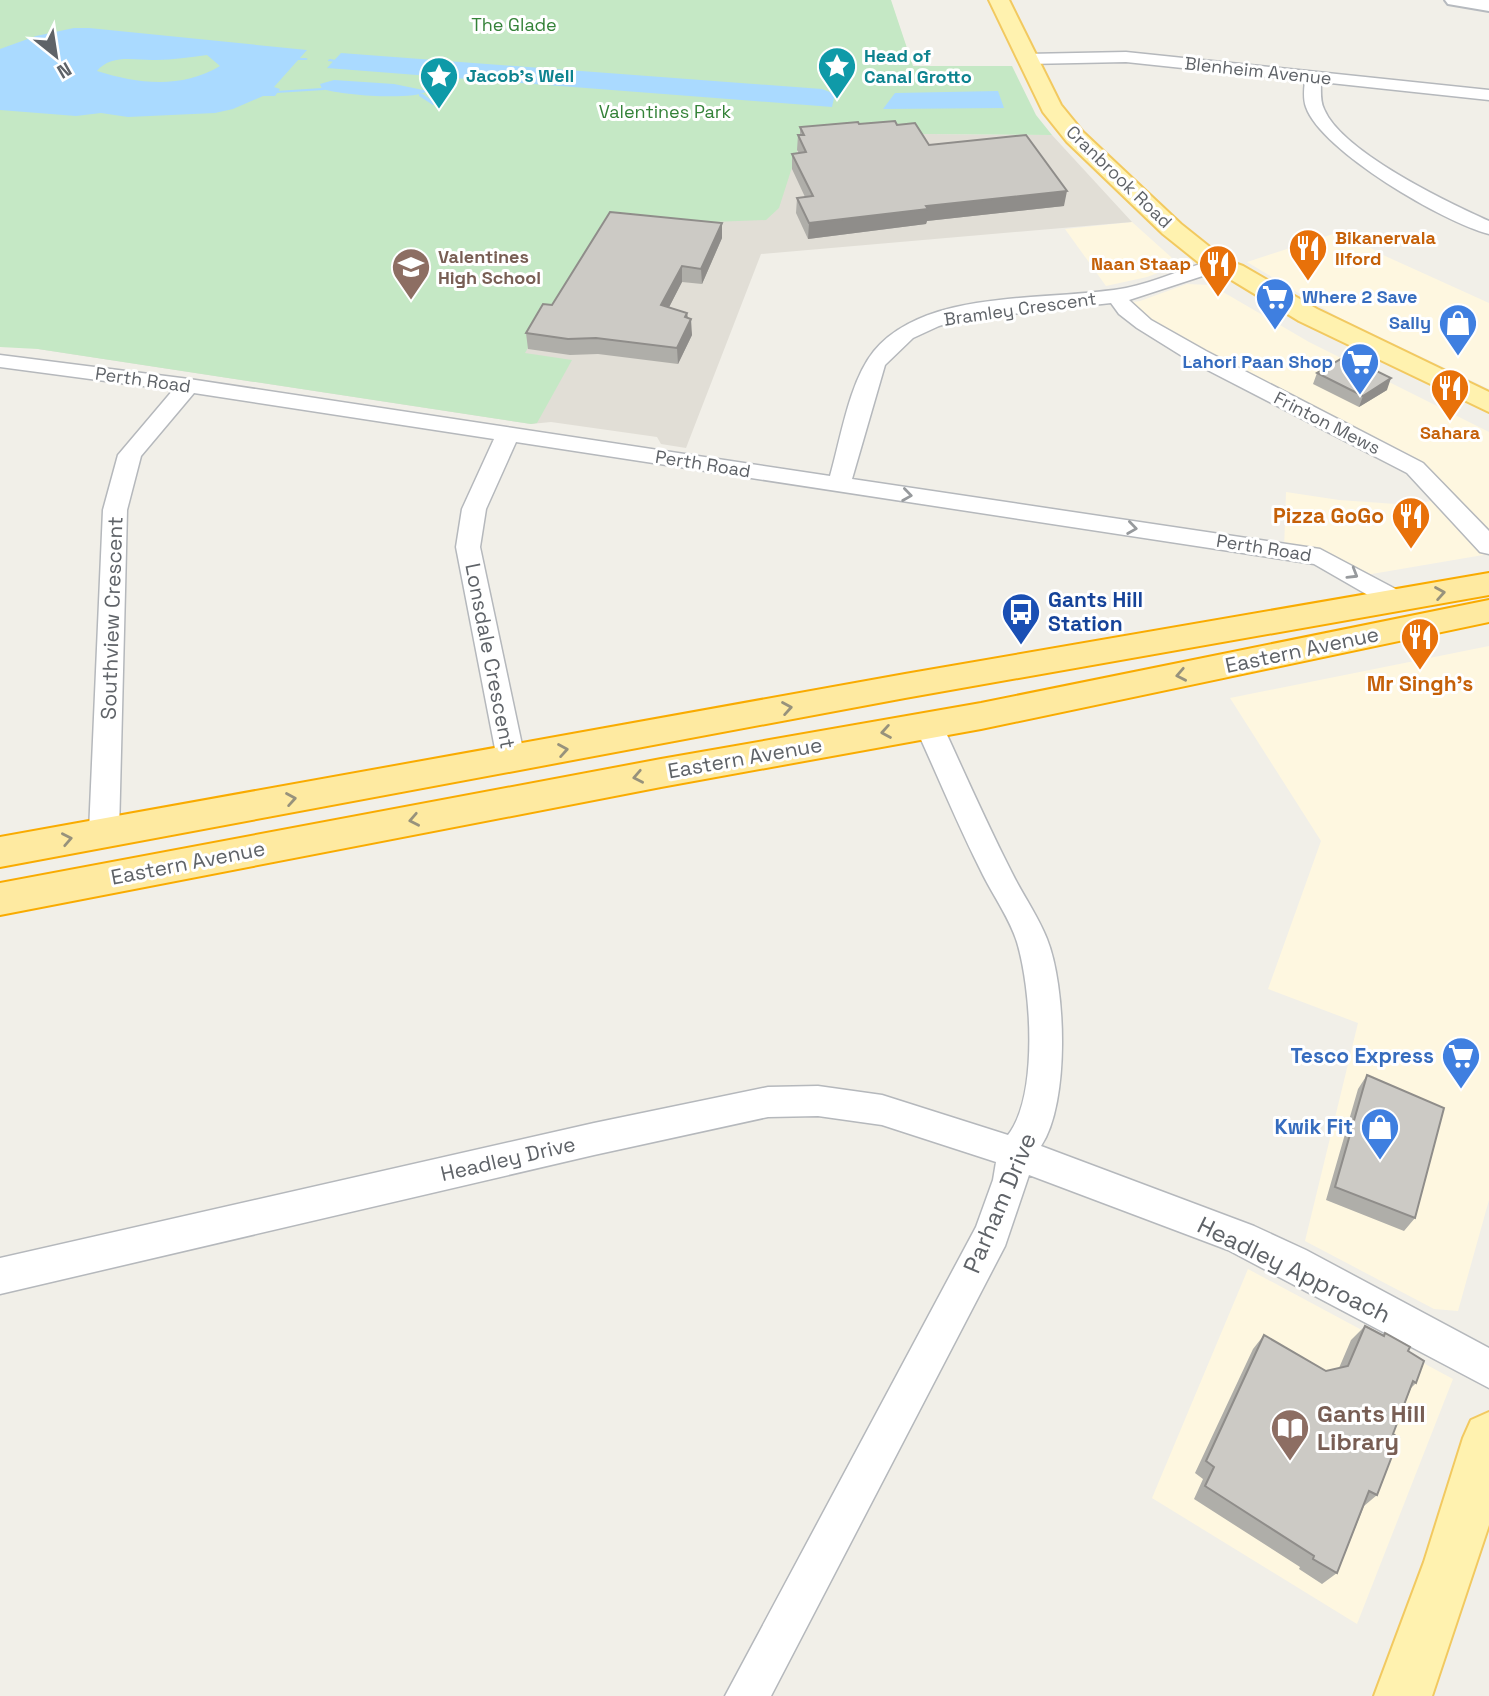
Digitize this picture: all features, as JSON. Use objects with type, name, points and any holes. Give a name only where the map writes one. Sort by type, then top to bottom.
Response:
[{"type":"highway","name":"Eastern Avenue","points":[[0,852],[919,683],[1489,584]]},
{"type":"highway","name":"Eastern Avenue","points":[[0,899],[928,724],[1489,611]]},
{"type":"main road","name":"Cranbrook Road","points":[[999,0],[1051,107],[1075,137],[1164,222],[1217,265],[1234,271],[1308,315],[1489,403]]},
{"type":"main road","points":[[1455,0],[1487,3]]},
{"type":"main road","name":"Cranbrook Road","points":[[1217,265],[1219,276],[1291,323],[1489,421]]},
{"type":"main road","points":[[1410,1693],[1489,1438]]},
{"type":"street","name":"Blenheim Avenue","points":[[1027,59],[1126,57],[1489,95]]},
{"type":"street","points":[[1312,77],[1315,109],[1327,128],[1351,149],[1396,181],[1489,228]]},
{"type":"street","name":"Bramley Crescent","points":[[839,485],[871,371],[881,355],[912,329],[962,314],[1148,290],[1217,265]]},
{"type":"street","name":"Frinton Mews","points":[[1116,296],[1126,310],[1144,324],[1198,356],[1415,468],[1489,546]]},
{"type":"street","name":"Perth Road","points":[[0,361],[189,386],[1320,557],[1396,600]]},
{"type":"street","name":"Southview Crescent","points":[[104,832],[115,510],[130,455],[189,386]]},
{"type":"street","name":"Lonsdale Crescent","points":[[508,434],[474,509],[468,547],[511,759]]},
{"type":"street","name":"Parham Drive","points":[[747,1696],[992,1234],[1012,1180],[1015,1153],[1031,1132],[1044,1077],[1045,1002],[1032,940],[997,873],[928,724]]},
{"type":"street","name":"Headley Drive","points":[[0,1276],[594,1139],[768,1102],[818,1101],[882,1110],[1015,1153]]},
{"type":"street","name":"Headley Approach","points":[[1015,1153],[1241,1238],[1293,1263],[1489,1369]]},
{"type":"shaded area","name":"Valentines High School","points":[[802,133],[1052,135],[1132,222],[761,254],[686,448],[661,444],[657,437],[551,422],[531,424],[38,349],[219,167],[659,224],[790,169]]},
{"type":"shaded area","points":[[1132,222],[1171,257],[1174,264],[1171,268],[1147,277],[1106,286],[1065,229]]},
{"type":"shaded area","points":[[1342,231],[1383,255],[1489,303],[1489,389],[1338,317],[1247,262]]},
{"type":"shaded area","points":[[1187,284],[1211,285],[1309,342],[1489,432],[1489,554],[1360,576],[1284,550],[1286,492],[1339,500],[1410,505],[1436,500],[1412,472],[1140,326],[1111,305],[1140,301]]},
{"type":"shaded area","points":[[1489,646],[1489,1200],[1458,1311],[1434,1309],[1305,1241],[1358,1023],[1268,989],[1321,841],[1230,698]]},
{"type":"shaded area","points":[[1248,1269],[1453,1379],[1357,1624],[1152,1498]]},
{"type":"green space","name":"Valentines Park","points":[[0,0],[891,0],[913,66],[1012,66],[1036,115],[1052,135],[803,133],[779,208],[766,220],[659,224],[606,217],[525,353],[572,360],[537,423],[531,424],[38,349],[0,347]]},
{"type":"water","points":[[74,28],[89,28],[307,50],[274,87],[280,89],[275,96],[263,96],[233,109],[215,113],[128,117],[101,113],[76,116],[0,110],[0,49],[36,36]],"holes":[[[207,55],[220,66],[191,78],[160,82],[128,79],[97,71],[103,65],[117,60],[162,60]]]},
{"type":"water","points":[[341,53],[822,89],[835,94],[832,107],[327,68]]},
{"type":"water","points":[[334,80],[394,84],[428,91],[392,96],[360,95],[322,89],[320,84]]},
{"type":"water","points":[[998,91],[1004,108],[883,109],[895,93]]},
{"type":"building","points":[[895,121],[897,125],[915,123],[929,145],[1026,135],[1067,191],[926,206],[928,209],[809,223],[797,198],[813,196],[792,154],[806,152],[798,135],[804,135],[800,127]]},
{"type":"building","points":[[610,212],[722,223],[701,269],[682,266],[661,305],[687,313],[685,317],[691,319],[677,348],[526,333],[543,304],[552,305]]},
{"type":"building","points":[[1346,356],[1391,378],[1363,396],[1317,373]]},
{"type":"building","name":"Kwik Fit","points":[[1367,1075],[1444,1108],[1415,1218],[1335,1187]]},
{"type":"building","name":"Gants Hill Library","points":[[1365,1326],[1384,1336],[1385,1333],[1410,1347],[1408,1351],[1424,1361],[1416,1383],[1413,1381],[1393,1434],[1399,1438],[1377,1495],[1369,1491],[1337,1573],[1205,1486],[1214,1467],[1206,1461],[1264,1335],[1326,1371],[1348,1366]]},
{"type":"waterway","points":[[299,59],[306,59]]},
{"type":"waterway","points":[[330,60],[334,61]]},
{"type":"waterway","points":[[276,92],[322,89]]},
{"type":"waterway","points":[[421,95],[435,104]]},
{"type":"place","name":"Head of Canal Grotto","points":[[837,100]]},
{"type":"place","name":"Jacob's Well","points":[[439,110]]},
{"type":"place","name":"Bikanervala Ilford","points":[[1308,282]]},
{"type":"place","name":"Naan Staap","points":[[1218,298]]},
{"type":"place","name":"Valentines High School","points":[[411,301]]},
{"type":"place","name":"Where 2 Save","points":[[1275,331]]},
{"type":"place","name":"Sally","points":[[1458,357]]},
{"type":"place","name":"Lahori Paan Shop","points":[[1360,396]]},
{"type":"place","name":"Sahara","points":[[1450,422]]},
{"type":"place","name":"Pizza GoGo","points":[[1411,550]]},
{"type":"place","name":"Gants Hill Station","points":[[1021,646]]},
{"type":"place","name":"Mr Singh's","points":[[1420,671]]},
{"type":"place","name":"Tesco Express","points":[[1461,1090]]},
{"type":"place","name":"Kwik Fit","points":[[1380,1161]]},
{"type":"place","name":"Gants Hill Library","points":[[1290,1462]]},
{"type":"park label","name":"The Glade","points":[[514,25]]}]
